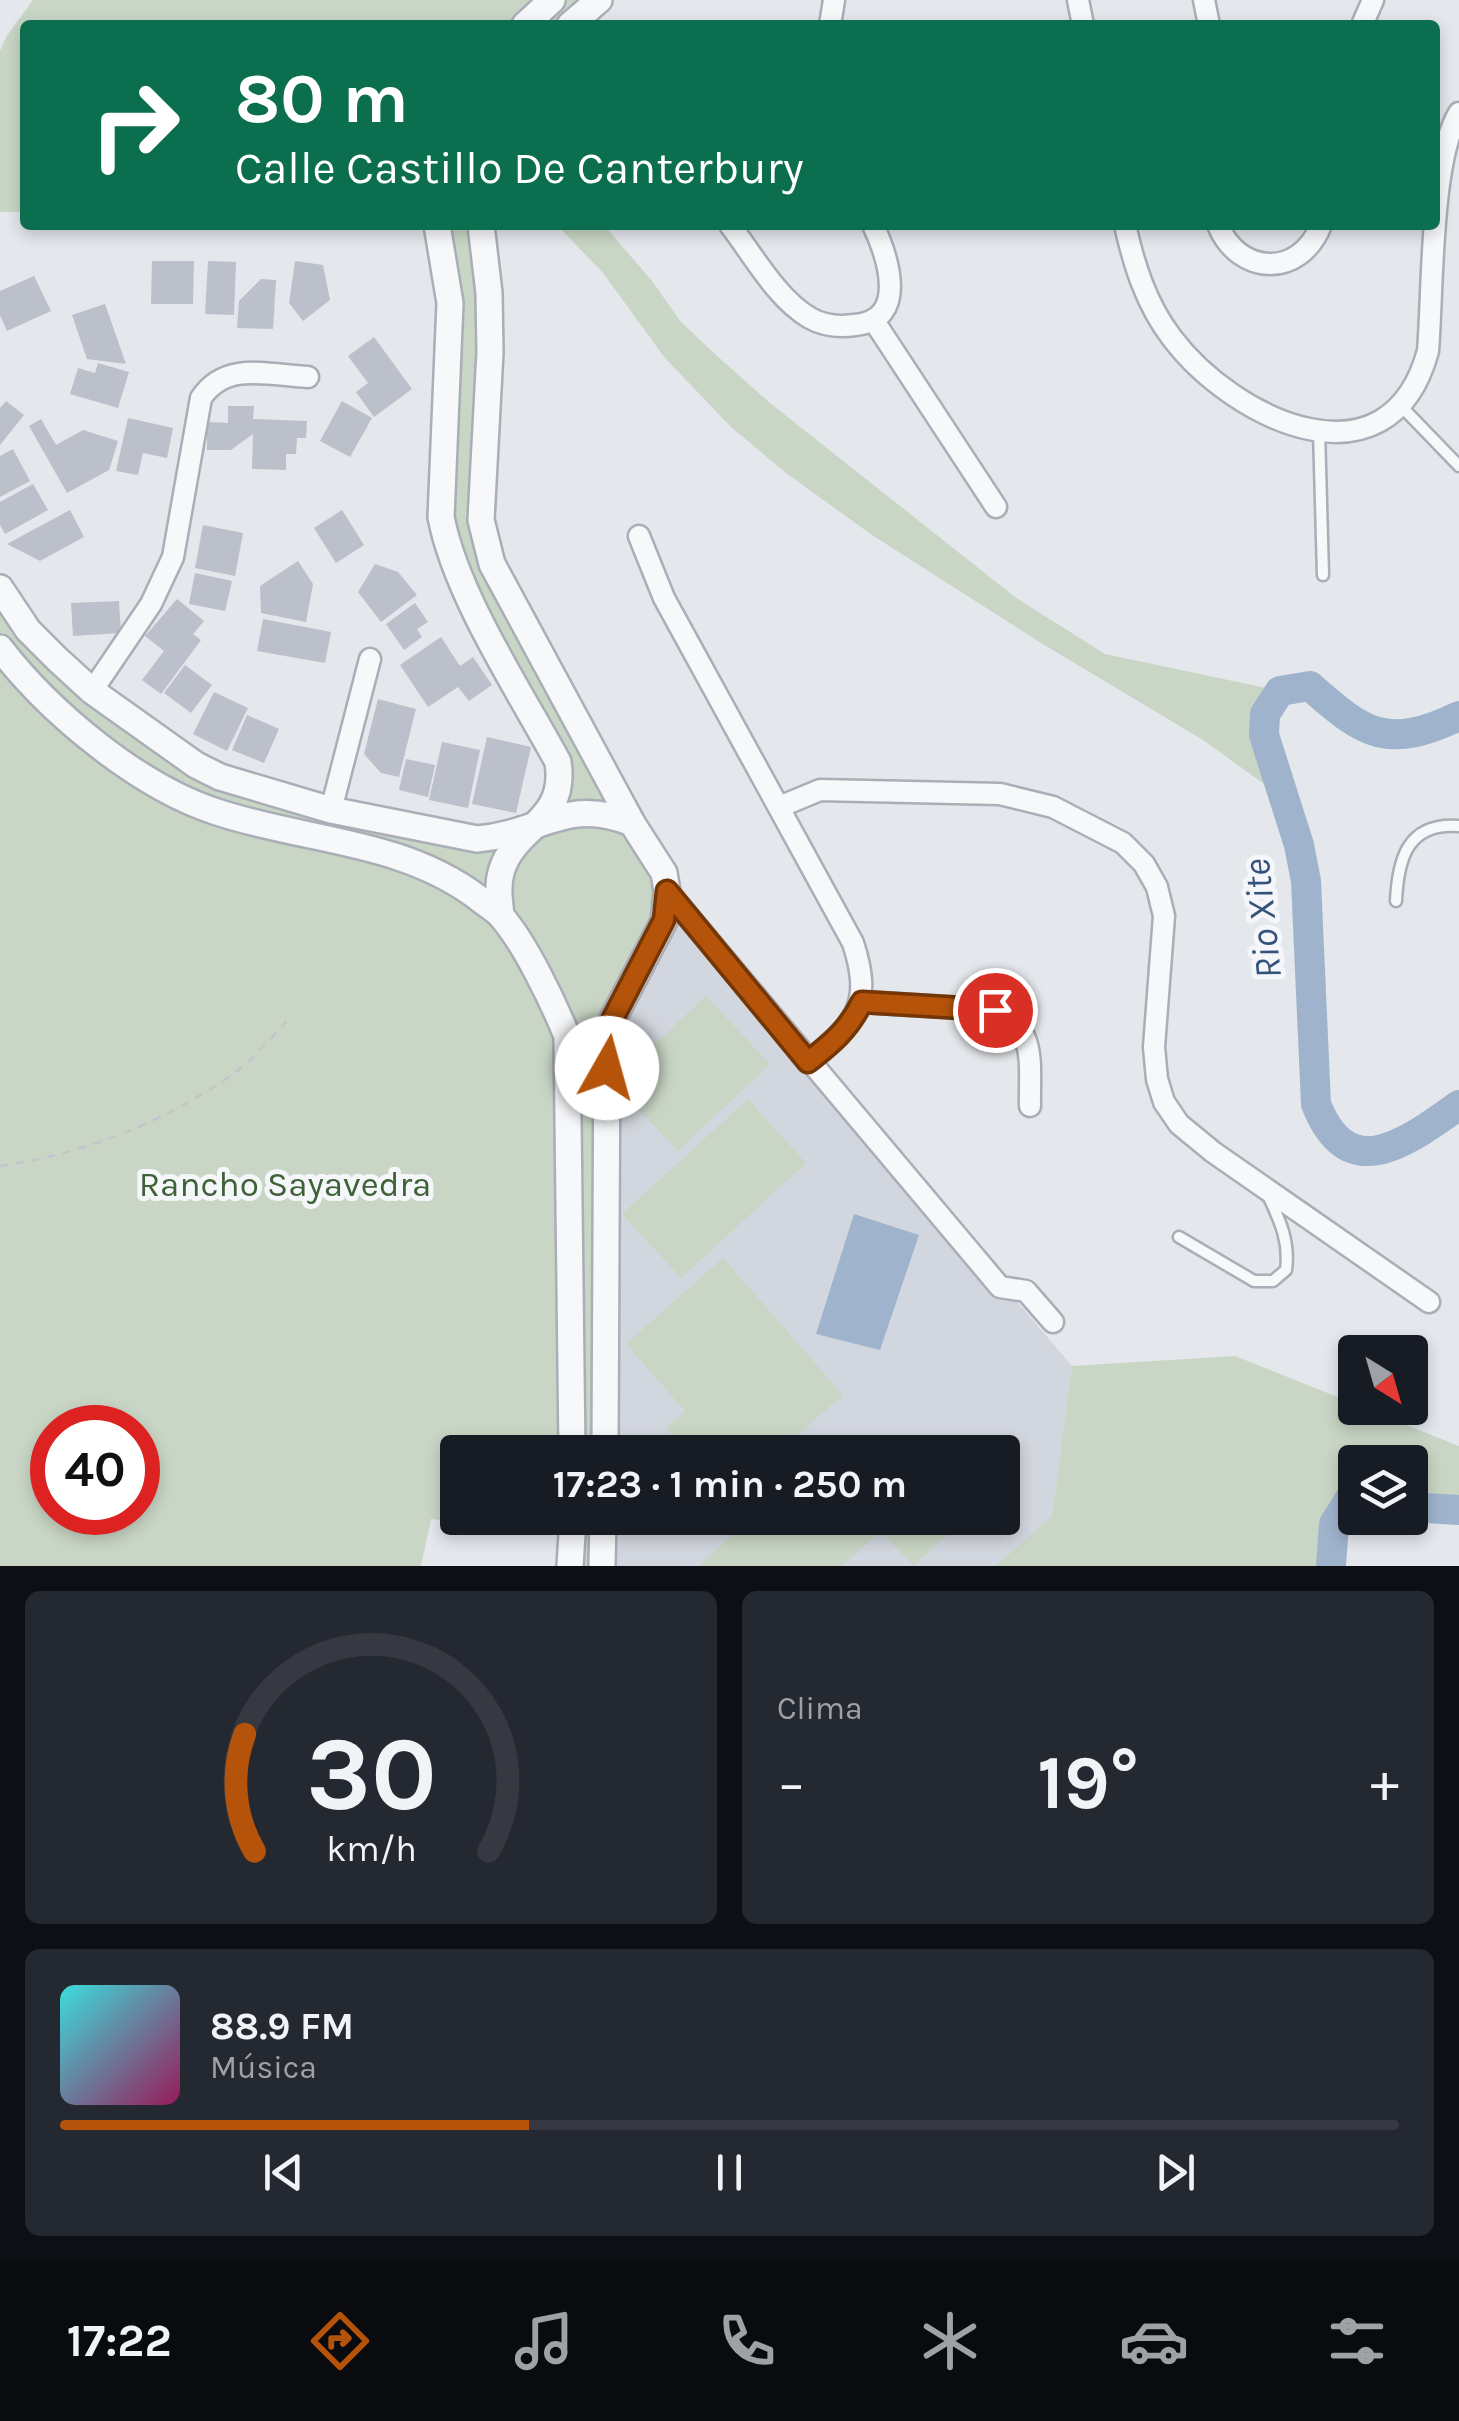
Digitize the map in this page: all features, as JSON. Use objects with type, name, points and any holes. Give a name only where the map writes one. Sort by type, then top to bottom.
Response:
[{"type":"street","points":[[530,20],[552,0]]},
{"type":"street","points":[[576,20],[599,0]]},
{"type":"street","points":[[1440,184],[1448,130],[1459,112]]},
{"type":"street","points":[[438,230],[450,303],[440,517],[446,546],[464,588],[558,762],[562,784],[538,825],[503,864],[498,884],[501,915]]},
{"type":"street","points":[[481,230],[489,292],[490,352],[481,520],[492,564],[632,823],[664,873],[667,891],[664,920],[607,1030],[595,1039],[580,1041],[567,1036]]},
{"type":"street","points":[[734,230],[796,309],[814,321],[834,326],[874,321],[886,308],[891,295],[890,268],[875,230]]},
{"type":"street","points":[[1127,230],[1148,301],[1172,338],[1202,371],[1232,394],[1270,414],[1302,428],[1343,434],[1377,426],[1402,407],[1420,380],[1428,351],[1437,230]]},
{"type":"street","points":[[1221,230],[1233,252],[1252,262],[1274,264],[1293,260],[1310,246],[1318,230]]},
{"type":"street","points":[[874,321],[996,507]]},
{"type":"street","points":[[92,690],[151,604],[172,557],[201,398],[213,381],[232,374],[308,377]]},
{"type":"street","points":[[639,536],[664,598],[853,944],[862,972],[862,1002],[852,1022],[838,1039],[808,1062]]},
{"type":"street","points":[[0,588],[28,630],[92,690],[196,765],[220,777],[332,810],[477,839],[496,838],[580,811],[606,812],[632,823]]},
{"type":"street","points":[[0,648],[66,716],[163,787],[230,816],[388,853],[457,883],[501,915],[549,994],[567,1036],[572,1435]]},
{"type":"street","points":[[332,810],[370,660]]},
{"type":"street","points":[[779,808],[820,790],[1000,794],[1053,807],[1123,844],[1144,864],[1157,887],[1164,916],[1154,1047],[1164,1102],[1179,1124],[1429,1302]]},
{"type":"street","points":[[667,891],[1000,1286],[1026,1291],[1053,1322]]},
{"type":"street","points":[[862,1002],[995,1010],[1010,1016],[1022,1030],[1028,1046],[1030,1106]]},
{"type":"street","points":[[605,1435],[607,1030]]},
{"type":"street","points":[[570,1566],[571,1535]]},
{"type":"street","points":[[602,1566],[603,1535]]},
{"type":"lane","points":[[1402,407],[1459,466]]},
{"type":"lane","points":[[1319,430],[1323,575]]},
{"type":"lane","points":[[1396,901],[1402,857],[1415,837],[1433,827],[1459,826]]},
{"type":"lane","points":[[1179,1237],[1254,1281],[1273,1281],[1286,1270],[1288,1252],[1283,1228],[1264,1188]]},
{"type":"path","points":[[0,1166],[34,1161],[134,1132],[235,1073],[288,1020]]},
{"type":"shaded area","points":[[667,891],[1072,1366],[1052,1516],[1091,1566],[608,1566],[607,1535],[1020,1535],[1020,1435],[607,1435],[607,1030]]},
{"type":"green space","points":[[33,0],[599,0],[576,20],[20,20],[20,212],[0,212],[0,51],[6,37]]},
{"type":"green space","name":"Rancho Sayavedra","points":[[437,230],[481,230],[481,520],[665,891],[607,1030],[605,1435],[440,1435],[440,1520],[431,1519],[421,1566],[0,1566],[0,588],[28,630],[196,765],[414,828],[538,826],[563,784],[446,546]]},
{"type":"green space","points":[[562,230],[608,230],[681,322],[770,403],[1015,597],[1105,654],[1280,691],[1265,714],[1264,735],[1285,799],[1203,740],[872,535],[786,473],[731,427],[665,358],[603,273]]},
{"type":"green space","points":[[706,996],[770,1064],[678,1151],[613,1083]]},
{"type":"green space","points":[[748,1099],[806,1163],[681,1278],[622,1214]]},
{"type":"green space","points":[[723,1258],[843,1395],[797,1435],[672,1435],[666,1428],[685,1411],[626,1344]]},
{"type":"green space","points":[[1235,1356],[1338,1397],[1338,1425],[1406,1425],[1459,1446],[1459,1510],[1428,1508],[1428,1445],[1338,1445],[1338,1518],[1334,1524],[1331,1566],[996,1566],[1052,1516],[1072,1366]]},
{"type":"green space","name":"Rancho Sayavedra","points":[[564,1535],[603,1535],[602,1566],[570,1566],[572,1536]]},
{"type":"green space","points":[[732,1535],[877,1535],[842,1566],[698,1566]]},
{"type":"green space","points":[[885,1535],[947,1535],[913,1566]]},
{"type":"water","points":[[854,1214],[919,1235],[880,1350],[816,1334]]},
{"type":"building","points":[[152,261],[194,261],[193,304],[151,304]]},
{"type":"building","points":[[208,261],[236,262],[234,315],[205,314]]},
{"type":"building","points":[[295,261],[323,265],[330,300],[303,321],[289,303]]},
{"type":"building","points":[[34,276],[51,311],[7,331],[0,315],[0,291]]},
{"type":"building","points":[[261,279],[276,280],[273,329],[237,328],[239,301]]},
{"type":"building","points":[[105,304],[126,364],[87,359],[72,315]]},
{"type":"building","points":[[374,337],[412,389],[374,417],[356,392],[368,383],[348,356]]},
{"type":"building","points":[[98,363],[129,372],[118,408],[70,394],[78,368],[95,373]]},
{"type":"building","points":[[6,401],[24,415],[0,445],[0,408]]},
{"type":"building","points":[[342,401],[372,418],[350,457],[320,441]]},
{"type":"building","points":[[228,406],[254,406],[253,419],[307,421],[306,438],[297,438],[296,454],[286,454],[286,470],[252,469],[253,434],[231,450],[207,450],[207,422],[228,423]]},
{"type":"building","points":[[128,418],[173,428],[167,458],[143,453],[138,475],[116,471]]},
{"type":"building","points":[[41,419],[56,445],[83,430],[118,441],[109,470],[67,493],[29,426]]},
{"type":"building","points":[[13,449],[30,481],[0,497],[0,456]]},
{"type":"building","points":[[33,484],[48,510],[5,534],[0,525],[0,502]]},
{"type":"building","points":[[70,510],[84,537],[40,561],[7,544]]},
{"type":"building","points":[[342,510],[364,545],[336,563],[314,528]]},
{"type":"building","points":[[203,525],[243,533],[235,576],[195,568]]},
{"type":"building","points":[[298,561],[313,584],[306,622],[261,613],[260,586]]},
{"type":"building","points":[[375,564],[398,572],[417,595],[381,622],[358,592]]},
{"type":"building","points":[[195,573],[232,581],[225,611],[189,604]]},
{"type":"building","points":[[177,599],[204,621],[193,634],[201,640],[161,694],[142,680],[164,651],[145,636]]},
{"type":"building","points":[[119,601],[121,633],[73,636],[71,603]]},
{"type":"building","points":[[415,603],[428,622],[417,629],[422,637],[404,650],[386,624]]},
{"type":"building","points":[[263,619],[331,632],[325,663],[257,651]]},
{"type":"building","points":[[441,637],[460,666],[473,657],[492,685],[469,701],[458,687],[428,707],[400,665]]},
{"type":"building","points":[[185,665],[212,685],[191,713],[164,693]]},
{"type":"building","points":[[214,692],[248,708],[227,751],[193,734]]},
{"type":"building","points":[[378,699],[416,709],[399,777],[381,773],[364,754]]},
{"type":"building","points":[[247,715],[279,729],[264,763],[232,750]]},
{"type":"building","points":[[487,737],[531,747],[516,813],[472,804]]},
{"type":"building","points":[[442,742],[480,750],[468,808],[429,800]]},
{"type":"building","points":[[406,759],[435,765],[428,797],[399,790]]},
{"type":"waterway","name":"Rio Xite","points":[[1459,716],[1414,733],[1379,732],[1346,716],[1310,686],[1280,691],[1265,714],[1264,735],[1299,845],[1306,881],[1316,1104],[1330,1130],[1345,1145],[1362,1151],[1400,1143],[1459,1105]]},
{"type":"waterway","name":"Rio Xite","points":[[1428,1508],[1459,1510]]},
{"type":"waterway","name":"Rio Xite","points":[[1331,1566],[1334,1524],[1338,1518]]},
{"type":"route","points":[[607,1068],[607,1030],[664,920],[667,891],[808,1062],[838,1039],[862,1002],[995,1010]]}]
